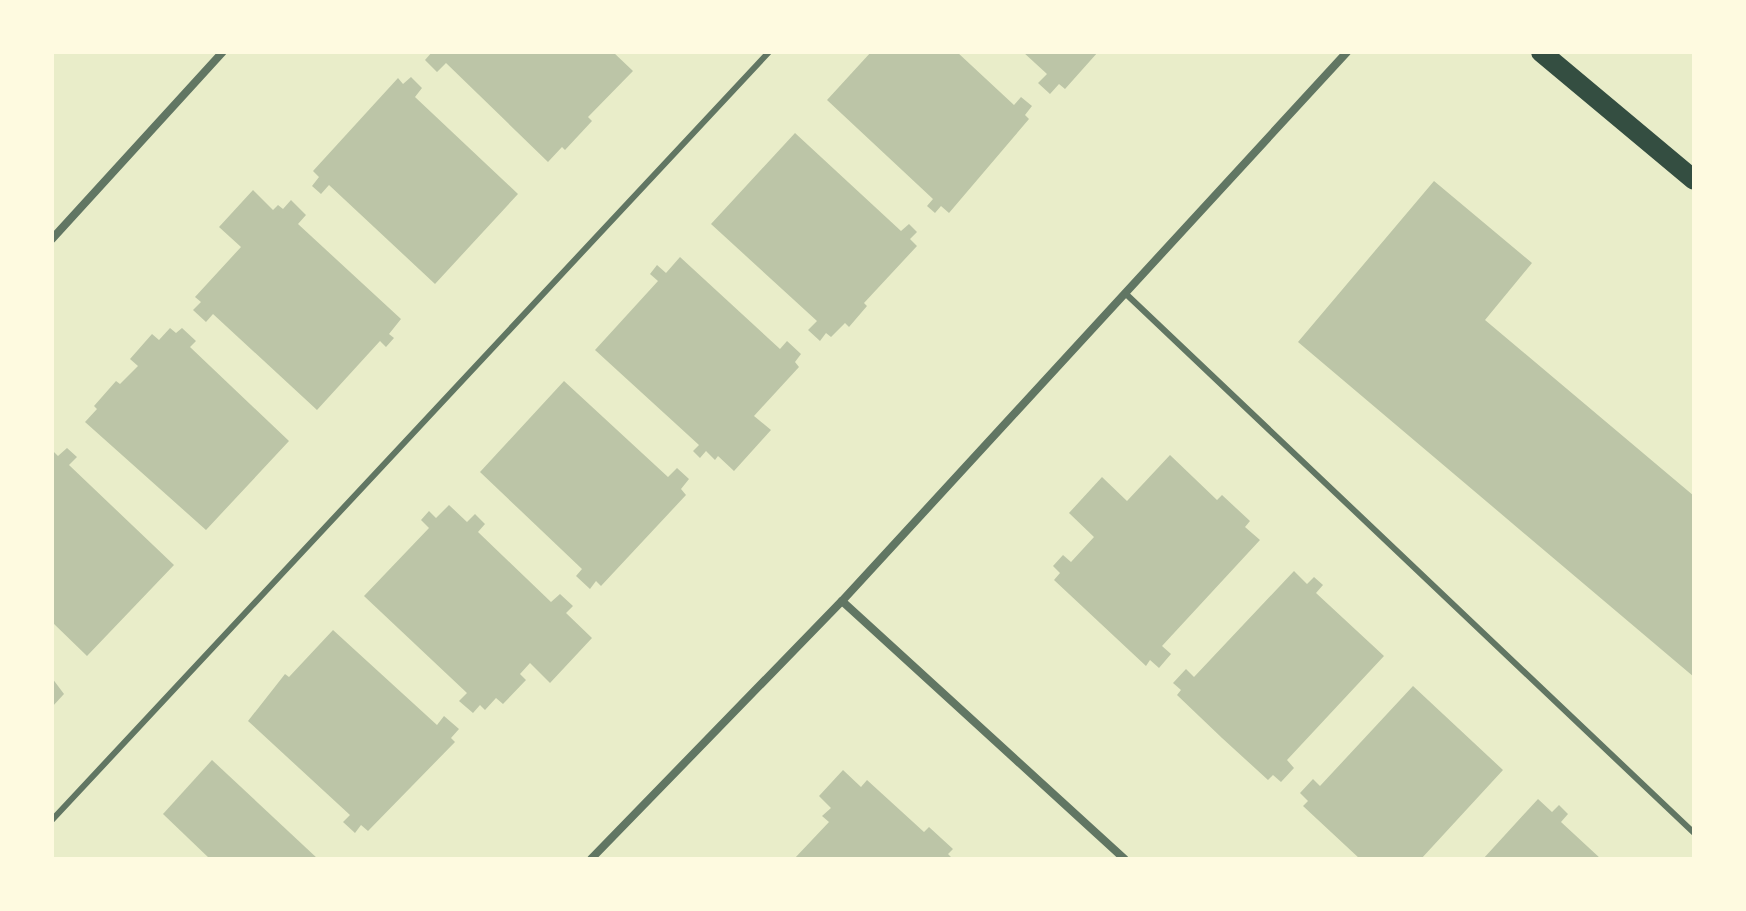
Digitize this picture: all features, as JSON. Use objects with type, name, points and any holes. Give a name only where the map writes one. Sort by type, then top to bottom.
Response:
[{"type":"main road","points":[[1541,52],[1694,180]]},
{"type":"street","points":[[52,239],[223,52]]},
{"type":"street","points":[[591,859],[842,601],[1347,52]]},
{"type":"street","points":[[842,601],[1125,859]]},
{"type":"lane","points":[[52,820],[769,52]]},
{"type":"lane","points":[[1125,293],[1694,833]]},
{"type":"building","points":[[432,52],[613,52],[633,71],[588,117],[592,121],[565,150],[562,147],[548,162],[446,63],[437,72],[425,60]]},
{"type":"building","points":[[871,52],[957,52],[1014,105],[1021,97],[1032,106],[1025,115],[1029,119],[949,213],[941,206],[935,213],[927,206],[933,199],[827,100]]},
{"type":"building","points":[[1023,52],[1098,52],[1065,89],[1059,84],[1050,94],[1038,83],[1047,74]]},
{"type":"building","points":[[411,77],[422,88],[415,97],[518,194],[435,284],[329,185],[321,194],[312,186],[319,177],[313,171],[398,78],[403,84]]},
{"type":"building","points":[[795,133],[901,231],[909,224],[917,232],[910,239],[917,246],[864,303],[867,306],[849,327],[845,323],[831,337],[826,333],[820,341],[808,330],[817,321],[711,224]]},
{"type":"building","points":[[1434,181],[1532,263],[1485,320],[1694,496],[1694,677],[1298,342]]},
{"type":"building","points":[[253,190],[273,210],[278,205],[283,209],[291,200],[306,215],[298,224],[401,319],[389,334],[394,338],[386,347],[380,341],[317,410],[213,314],[206,322],[193,310],[201,302],[195,297],[241,247],[219,227]]},
{"type":"building","points":[[680,257],[780,349],[787,341],[801,354],[795,362],[799,367],[754,416],[771,430],[734,471],[718,456],[715,460],[706,451],[700,458],[693,451],[699,445],[595,350],[658,281],[650,274],[657,265],[666,273]]},
{"type":"building","points":[[170,328],[176,333],[182,328],[196,341],[190,347],[289,441],[206,530],[85,422],[97,409],[94,406],[116,381],[120,384],[138,366],[130,359],[152,334],[159,340]]},
{"type":"building","points":[[564,381],[668,477],[677,468],[689,479],[681,489],[686,495],[601,586],[596,581],[590,589],[576,576],[582,569],[480,472]]},
{"type":"building","points":[[67,448],[77,457],[69,465],[174,565],[87,656],[52,622],[52,450],[58,456]]},
{"type":"building","points":[[1170,455],[1217,500],[1222,495],[1250,521],[1245,527],[1260,540],[1162,646],[1171,654],[1159,668],[1150,660],[1146,666],[1054,580],[1060,573],[1053,566],[1063,555],[1071,562],[1094,537],[1069,513],[1102,477],[1127,501]]},
{"type":"building","points":[[449,505],[467,522],[475,514],[485,524],[478,532],[551,602],[560,594],[573,606],[566,613],[592,638],[550,683],[530,663],[520,674],[526,680],[503,704],[496,698],[485,710],[480,705],[473,713],[459,701],[467,693],[364,596],[429,528],[421,520],[429,511],[436,518]]},
{"type":"building","points":[[1294,571],[1307,584],[1314,577],[1323,585],[1316,593],[1384,656],[1287,760],[1294,768],[1281,782],[1273,775],[1268,780],[1222,738],[1177,695],[1181,690],[1173,683],[1186,669],[1194,677]]},
{"type":"building","points":[[333,630],[437,725],[444,716],[459,729],[451,738],[455,742],[368,831],[361,825],[355,833],[343,822],[350,815],[248,721],[285,674],[289,677]]},
{"type":"building","points":[[52,678],[64,694],[52,707]]},
{"type":"building","points":[[1413,686],[1503,770],[1421,859],[1360,859],[1303,806],[1308,801],[1300,793],[1313,779],[1320,786]]},
{"type":"building","points":[[212,760],[318,859],[210,859],[163,814]]},
{"type":"building","points":[[843,770],[861,787],[867,780],[924,832],[929,827],[953,849],[948,854],[953,859],[794,859],[829,822],[822,816],[831,808],[819,796]]},
{"type":"building","points":[[1538,799],[1552,812],[1559,805],[1568,814],[1561,822],[1601,859],[1483,859]]}]
